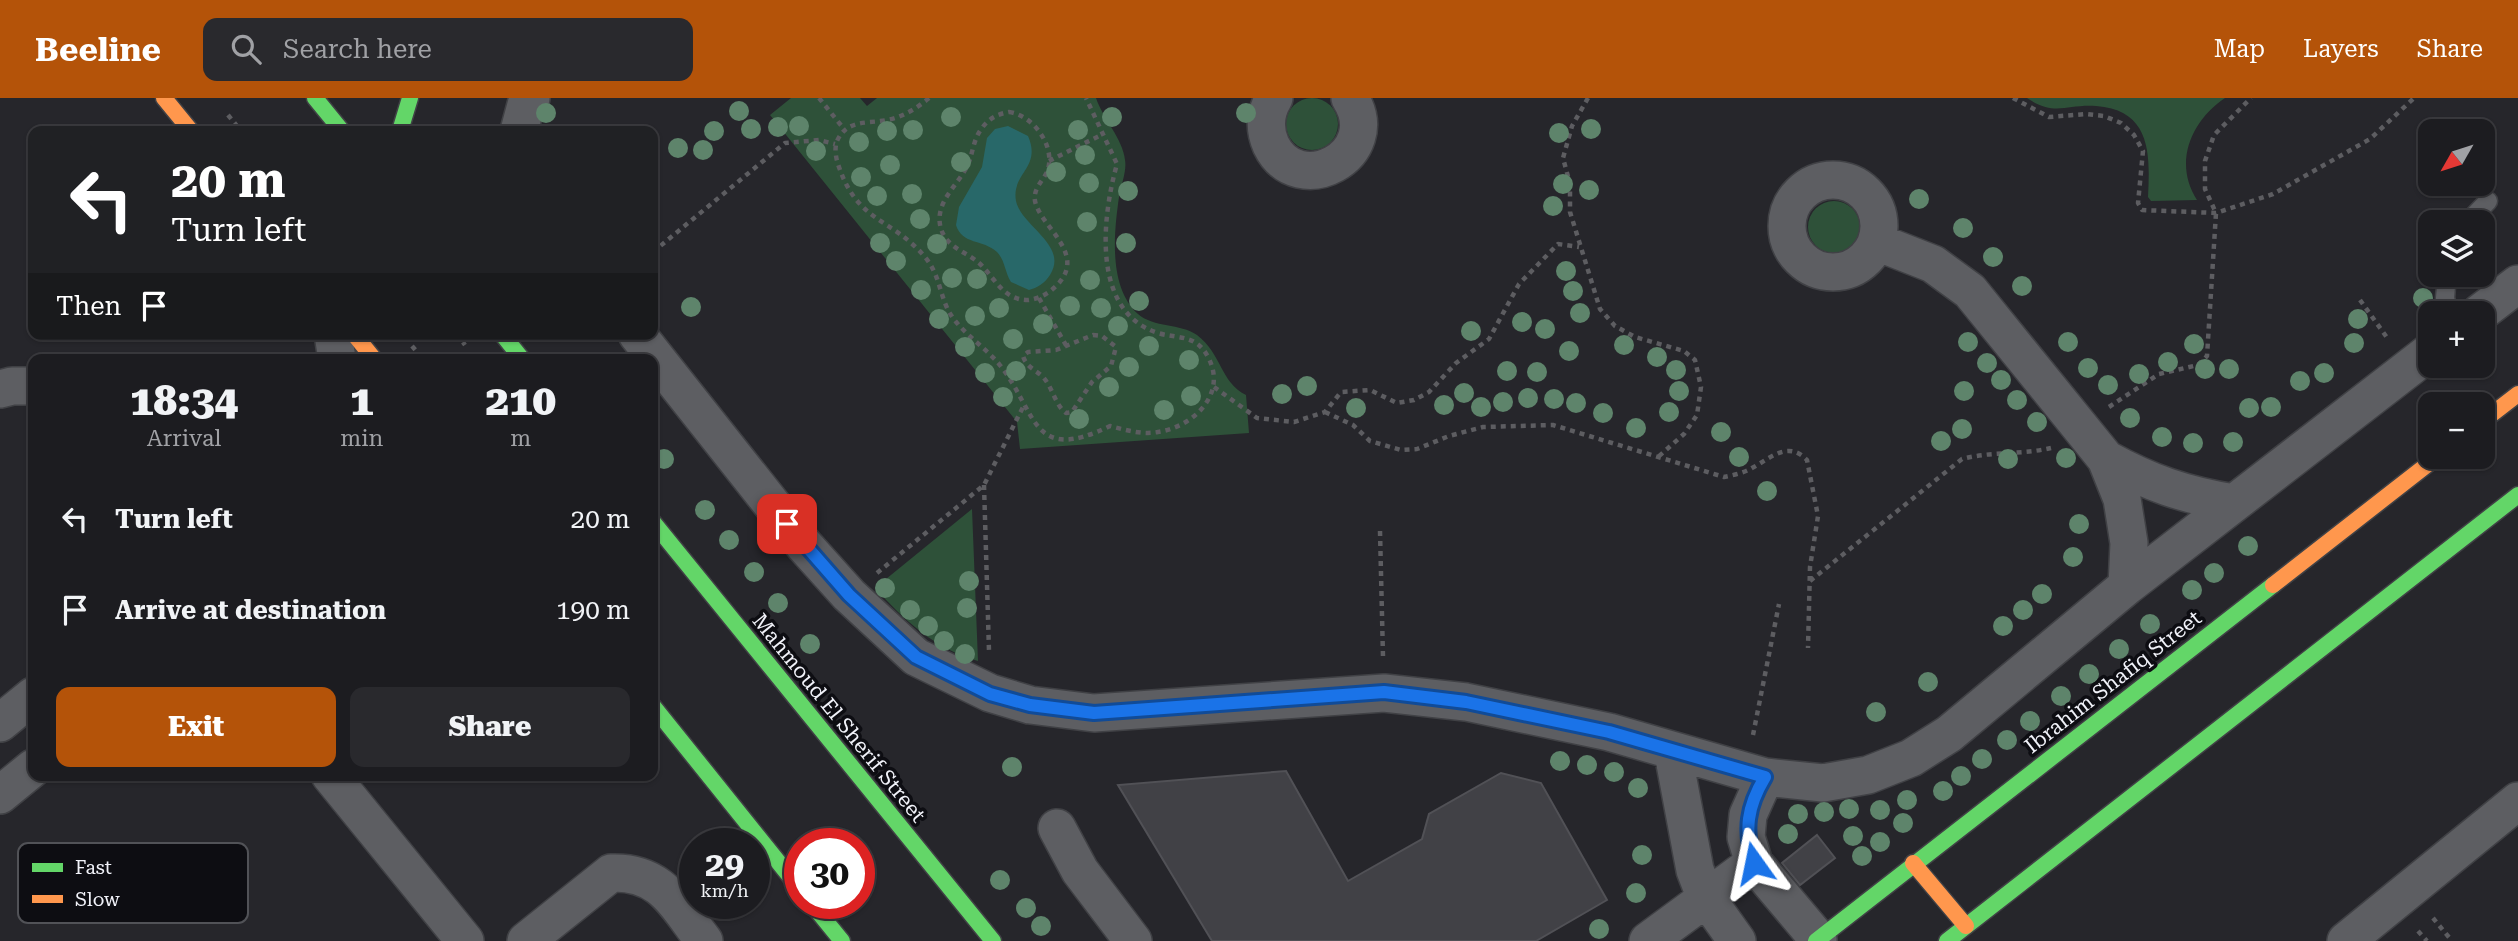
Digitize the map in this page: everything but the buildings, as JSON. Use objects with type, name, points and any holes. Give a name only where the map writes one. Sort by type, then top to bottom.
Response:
[{"type":"street","points":[[164,98],[187,126]]},
{"type":"street","points":[[315,98],[338,126]]},
{"type":"street","points":[[402,126],[410,98]]},
{"type":"street","points":[[520,126],[526,105],[531,98]]},
{"type":"street","points":[[1274,98],[1266,122],[1275,152],[1287,163],[1301,170],[1316,171],[1330,167],[1352,149],[1359,121],[1350,98]]},
{"type":"street","points":[[1877,242],[1933,264],[1970,291],[2106,459],[2122,499],[2129,542],[2127,586]]},
{"type":"street","points":[[2495,302],[2518,284]]},
{"type":"street","points":[[359,340],[370,354]]},
{"type":"street","points":[[507,340],[518,354]]},
{"type":"street","points":[[641,340],[652,354]]},
{"type":"street","points":[[658,362],[804,545],[849,595],[916,657],[990,694],[1030,705],[1094,713],[1384,692],[1466,702],[1609,732],[1673,753],[1755,774],[1824,783],[1868,775],[1911,758],[1949,734],[2127,586],[2418,362]]},
{"type":"street","points":[[0,389],[28,386]]},
{"type":"street","points":[[2495,412],[2518,394]]},
{"type":"street","points":[[2106,459],[2146,481],[2189,496],[2234,503]]},
{"type":"street","name":"Ibrahim Shafiq Street","points":[[1817,940],[2422,469]]},
{"type":"street","points":[[1947,941],[2518,495]]},
{"type":"street","name":"Mahmoud El Sherif Street","points":[[658,528],[993,941]]},
{"type":"street","points":[[0,723],[28,700]]},
{"type":"street","points":[[658,712],[784,868]]},
{"type":"street","points":[[1673,753],[1686,835],[1705,896],[1737,941]]},
{"type":"street","points":[[0,795],[28,772]]},
{"type":"street","points":[[1755,774],[1746,837],[1754,863],[1817,940]]},
{"type":"street","points":[[335,781],[465,941]]},
{"type":"street","points":[[2346,941],[2518,801]]},
{"type":"street","points":[[1057,828],[1080,871],[1133,941]]},
{"type":"street","points":[[1648,941],[1705,896],[1754,863]]},
{"type":"street","points":[[1913,863],[1966,926]]},
{"type":"street","points":[[526,941],[611,873],[629,872],[647,877],[662,887],[704,941]]},
{"type":"street","points":[[824,919],[842,941]]},
{"type":"lane","points":[[2479,210],[2488,201]]},
{"type":"path","points":[[819,98],[844,129]]},
{"type":"path","points":[[929,98],[915,109],[889,120],[860,122],[844,129],[835,144],[841,172],[855,201],[874,219],[908,240],[925,257],[939,276],[947,308],[955,320],[991,355],[1032,422],[1052,439],[1089,436],[1111,426],[1134,432],[1158,432],[1181,425],[1202,412],[1214,387],[1208,357],[1187,336],[1157,332],[1128,316],[1110,289],[1106,225],[1109,194],[1117,164],[1101,135],[1086,98]]},
{"type":"path","points":[[1588,98],[1572,126],[1563,158],[1570,184],[1570,212],[1600,309],[1615,326],[1634,338],[1671,345],[1695,360],[1701,387],[1697,415],[1685,434],[1658,457]]},
{"type":"path","points":[[2013,98],[2049,117],[2086,114],[2104,116],[2121,123],[2134,135],[2143,152],[2138,203],[2142,210],[2216,214],[2273,194],[2349,153],[2390,122],[2414,98]]},
{"type":"path","points":[[1810,581],[1962,459],[1985,453],[2034,452],[2051,448],[2067,439],[2079,426],[2159,374],[2204,361],[2207,356],[2216,214],[2205,189],[2205,161],[2214,135],[2251,98]]},
{"type":"path","points":[[1019,113],[1032,123],[1043,137],[1049,161],[1035,193],[1035,202],[1062,243],[1067,261],[1061,280],[1039,298],[1018,298],[1000,289],[982,265],[947,242],[939,217],[942,205],[968,165],[977,135],[998,114],[1019,113]]},
{"type":"path","points":[[1049,161],[1101,135]]},
{"type":"path","points":[[658,248],[785,143],[819,141],[835,144]]},
{"type":"path","points":[[1214,387],[1257,418],[1294,422],[1325,412],[1340,392],[1370,390],[1397,403],[1414,400],[1429,392],[1456,363],[1489,339],[1519,284],[1549,251],[1558,244],[1579,247]]},
{"type":"path","points":[[1039,298],[1067,347]]},
{"type":"path","points":[[2360,300],[2418,358]]},
{"type":"path","points":[[1102,336],[1116,347],[1117,353],[1111,366],[1092,382],[1080,404],[1072,412],[1066,413],[1060,408],[1044,378],[1023,359],[1028,352],[1067,347],[1083,337],[1102,336]]},
{"type":"path","points":[[849,595],[984,485],[1024,405]]},
{"type":"path","points":[[1325,412],[1353,425],[1370,441],[1401,450],[1417,449],[1449,436],[1483,427],[1518,424],[1553,425],[1724,477],[1750,470],[1779,452],[1787,450],[1802,455],[1807,460],[1818,516],[1810,581],[1808,648]]},
{"type":"path","points":[[984,485],[990,694]]},
{"type":"path","points":[[1380,531],[1384,692]]},
{"type":"path","points":[[1755,774],[1779,604]]},
{"type":"green space","points":[[791,98],[860,98],[867,106],[877,98],[1096,98],[1121,144],[1125,160],[1117,211],[1115,258],[1117,274],[1128,303],[1144,318],[1190,331],[1205,342],[1231,383],[1246,395],[1249,433],[1020,449],[1017,422],[770,115]]},
{"type":"green space","points":[[1312,98],[1322,100],[1330,106],[1336,114],[1336,134],[1330,142],[1322,148],[1312,150],[1302,148],[1294,142],[1288,134],[1286,124],[1288,114],[1294,106],[1302,100]]},
{"type":"green space","points":[[2027,98],[2225,98],[2203,118],[2189,144],[2186,172],[2197,200],[2151,201],[2148,197],[2149,166],[2144,138],[2138,126],[2128,116],[2114,109],[2096,106],[2045,107]]},
{"type":"green space","points":[[1834,201],[1844,203],[1852,209],[1858,217],[1858,237],[1852,245],[1844,251],[1834,253],[1824,251],[1816,245],[1810,237],[1808,227],[1810,217],[1816,209],[1824,203]]},
{"type":"green space","points":[[972,509],[978,661],[948,649],[921,632],[875,588]]},
{"type":"water","points":[[1008,126],[1028,136],[1031,147],[1029,163],[1016,191],[1016,201],[1026,219],[1049,245],[1053,254],[1054,264],[1050,275],[1041,285],[1029,290],[1011,282],[997,252],[963,236],[956,225],[959,207],[982,167],[987,138],[995,129]]},
{"type":"traffic: fast","points":[[315,98],[338,126]]},
{"type":"traffic: fast","points":[[402,126],[410,98]]},
{"type":"traffic: fast","points":[[507,340],[518,354]]},
{"type":"traffic: fast","points":[[1947,941],[2518,495]]},
{"type":"traffic: fast","points":[[658,528],[993,941]]},
{"type":"traffic: fast","points":[[1816,941],[2273,585]]},
{"type":"traffic: fast","points":[[658,712],[784,869]]},
{"type":"traffic: fast","points":[[824,919],[842,941]]},
{"type":"traffic: slow","points":[[164,98],[187,126]]},
{"type":"traffic: slow","points":[[359,340],[370,354]]},
{"type":"traffic: slow","points":[[2495,412],[2518,394]]},
{"type":"traffic: slow","points":[[2273,585],[2422,469]]},
{"type":"traffic: slow","points":[[1913,863],[1966,926]]},
{"type":"route","points":[[787,524],[849,595],[916,657],[990,694],[1030,705],[1094,713],[1152,711],[1384,692],[1466,702],[1609,732],[1673,753],[1765,777],[1754,795],[1748,815],[1746,837],[1754,863]]}]
